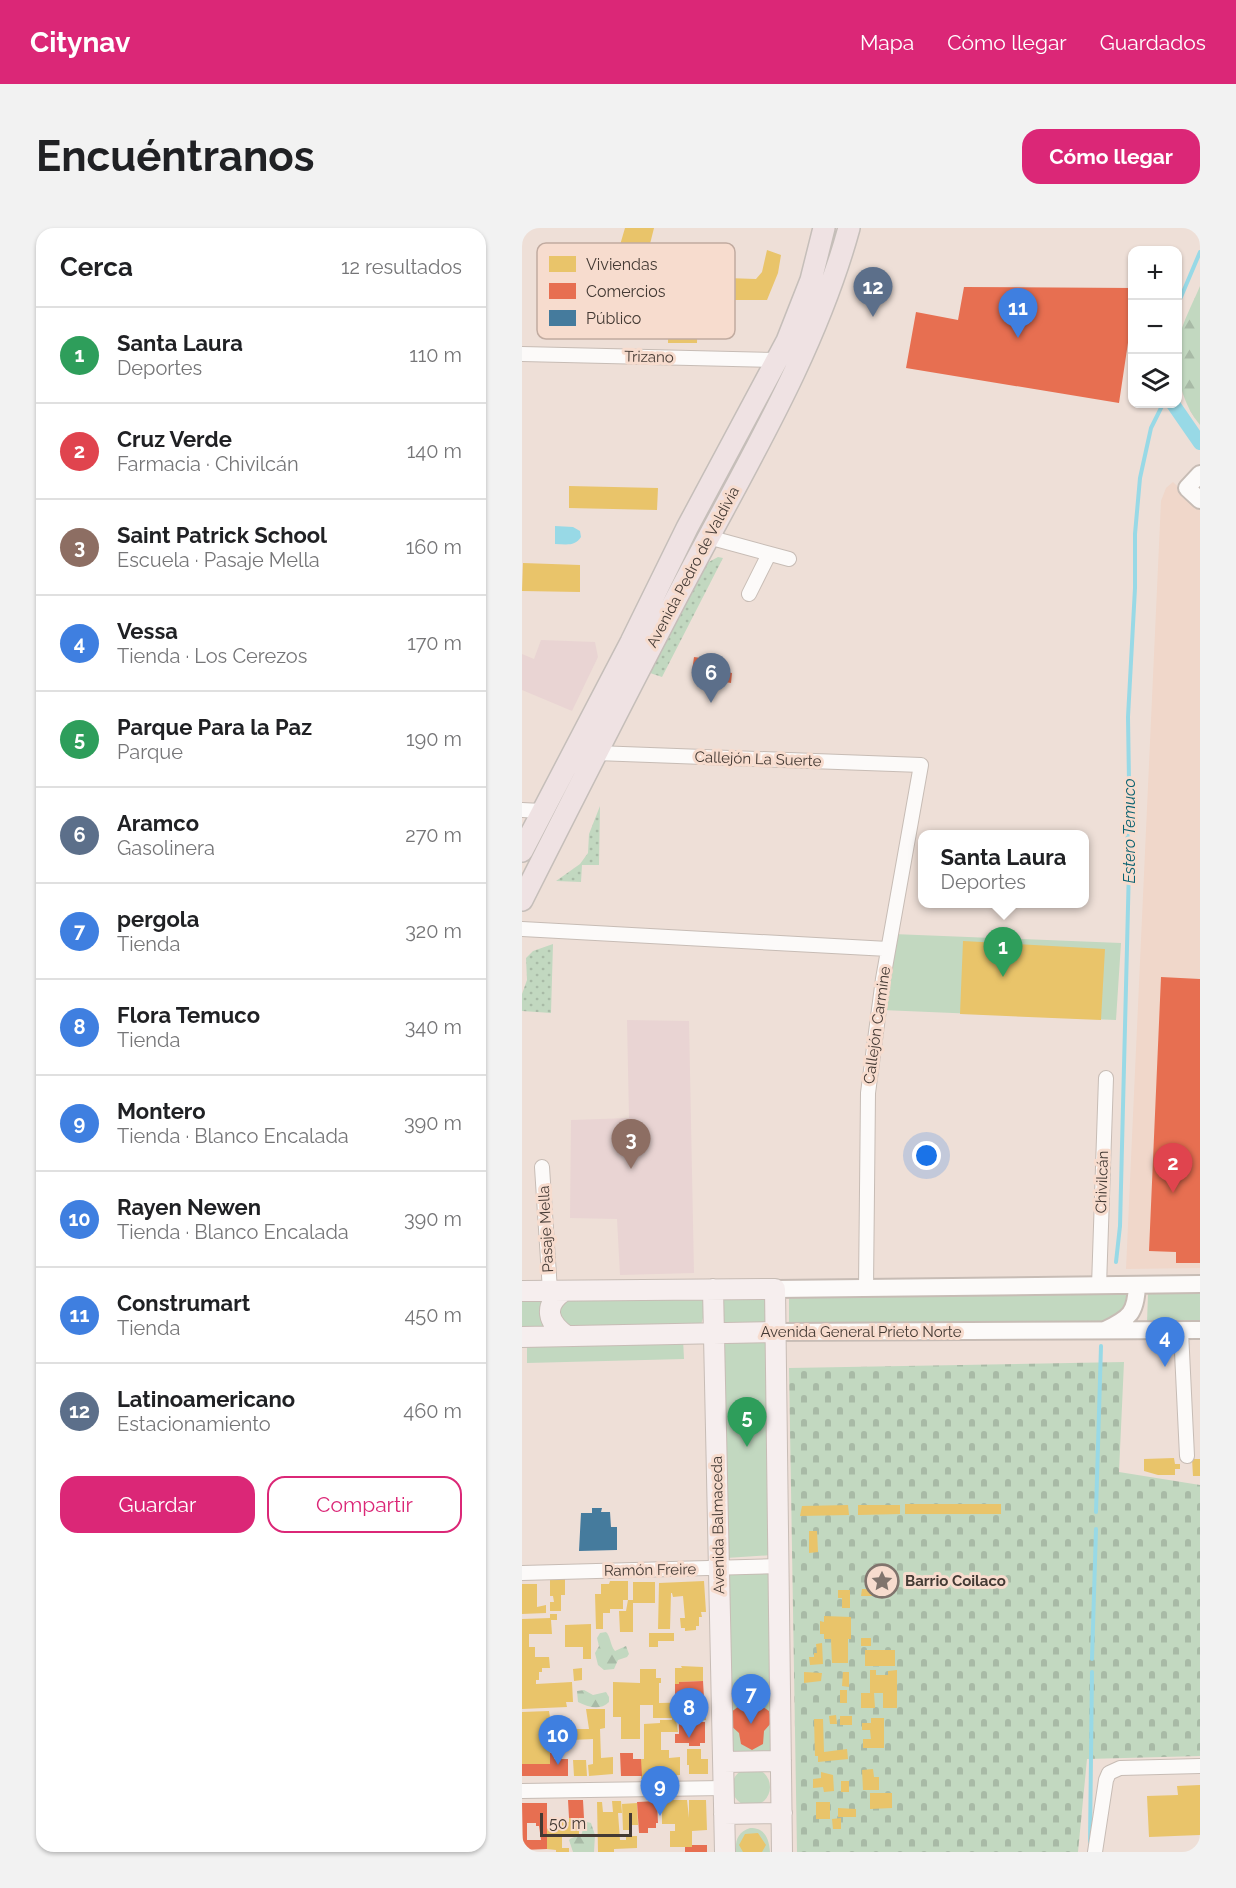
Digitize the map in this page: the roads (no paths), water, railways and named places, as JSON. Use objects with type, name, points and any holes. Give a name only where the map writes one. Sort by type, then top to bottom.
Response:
[{"type":"main road","name":"Avenida Pedro de Valdivia","points":[[522,852],[532,811],[631,642],[687,528],[777,360],[804,300],[824,228]]},
{"type":"main road","name":"Avenida Pedro de Valdivia","points":[[522,900],[803,355],[831,287],[849,228]]},
{"type":"main road","points":[[532,811],[552,825],[553,838]]},
{"type":"main road","name":"Avenida Balmaceda","points":[[713,1289],[725,1852]]},
{"type":"main road","points":[[522,1291],[775,1289],[782,1852]]},
{"type":"main road","points":[[557,1291],[550,1312],[553,1323],[567,1336]]},
{"type":"main road","name":"Avenida General Prieto Norte","points":[[522,1337],[775,1332]]},
{"type":"main road","points":[[724,1762],[781,1761]]},
{"type":"main road","points":[[724,1814],[782,1813]]},
{"type":"street","name":"Trizano","points":[[522,354],[777,360]]},
{"type":"street","points":[[1200,474],[1187,488],[1200,500]]},
{"type":"street","points":[[708,537],[789,559]]},
{"type":"street","points":[[749,594],[769,554]]},
{"type":"street","name":"Callejón La Suerte","points":[[596,753],[921,765]]},
{"type":"street","name":"Callejón Carmine","points":[[866,1288],[868,1093],[888,949],[921,765]]},
{"type":"street","points":[[522,929],[888,949]]},
{"type":"street","name":"Chivilcán","points":[[1099,1286],[1106,1078]]},
{"type":"street","name":"Pasaje Mella","points":[[542,1167],[557,1291]]},
{"type":"street","points":[[775,1289],[1200,1284]]},
{"type":"street","points":[[1102,1332],[1124,1321],[1132,1312],[1137,1285]]},
{"type":"street","name":"Avenida General Prieto Norte","points":[[775,1332],[1200,1330]]},
{"type":"street","points":[[1181,1331],[1186,1456]]},
{"type":"street","name":"Ramón Freire","points":[[522,1573],[778,1566]]},
{"type":"street","points":[[1095,1852],[1109,1773],[1120,1768],[1200,1766]]},
{"type":"street","points":[[522,1791],[724,1788]]},
{"type":"water","points":[[555,526],[573,527],[580,531],[581,537],[573,544],[555,544]]},
{"type":"waterway","name":"Estero Temuco","points":[[1180,300],[1200,252]]},
{"type":"waterway","name":"Estero Temuco","points":[[1116,1262],[1120,1226],[1129,867],[1128,717],[1135,588],[1135,534],[1140,478],[1151,428],[1161,408]]},
{"type":"waterway","points":[[1176,408],[1200,443]]},
{"type":"waterway","points":[[1096,1512],[1101,1346]]},
{"type":"waterway","points":[[1092,1659],[1096,1529]]},
{"type":"waterway","points":[[1090,1842],[1092,1672]]},
{"type":"place","name":"Latinoamericano","points":[[873,317]]},
{"type":"place","name":"Construmart","points":[[1018,338]]},
{"type":"place","name":"Aramco","points":[[711,703]]},
{"type":"place","name":"Santa Laura","points":[[1003,977]]},
{"type":"place","name":"Saint Patrick School","points":[[631,1169]]},
{"type":"place","name":"Cruz Verde","points":[[1173,1193]]},
{"type":"place","name":"Vessa","points":[[1165,1367]]},
{"type":"place","name":"Parque Para la Paz","points":[[747,1447]]},
{"type":"place","name":"Barrio Coilaco","points":[[882,1581]]},
{"type":"place","name":"pergola","points":[[751,1724]]},
{"type":"place","name":"Flora Temuco","points":[[689,1738]]},
{"type":"place","name":"Rayen Newen","points":[[558,1765]]},
{"type":"place","name":"Montero","points":[[660,1816]]}]
